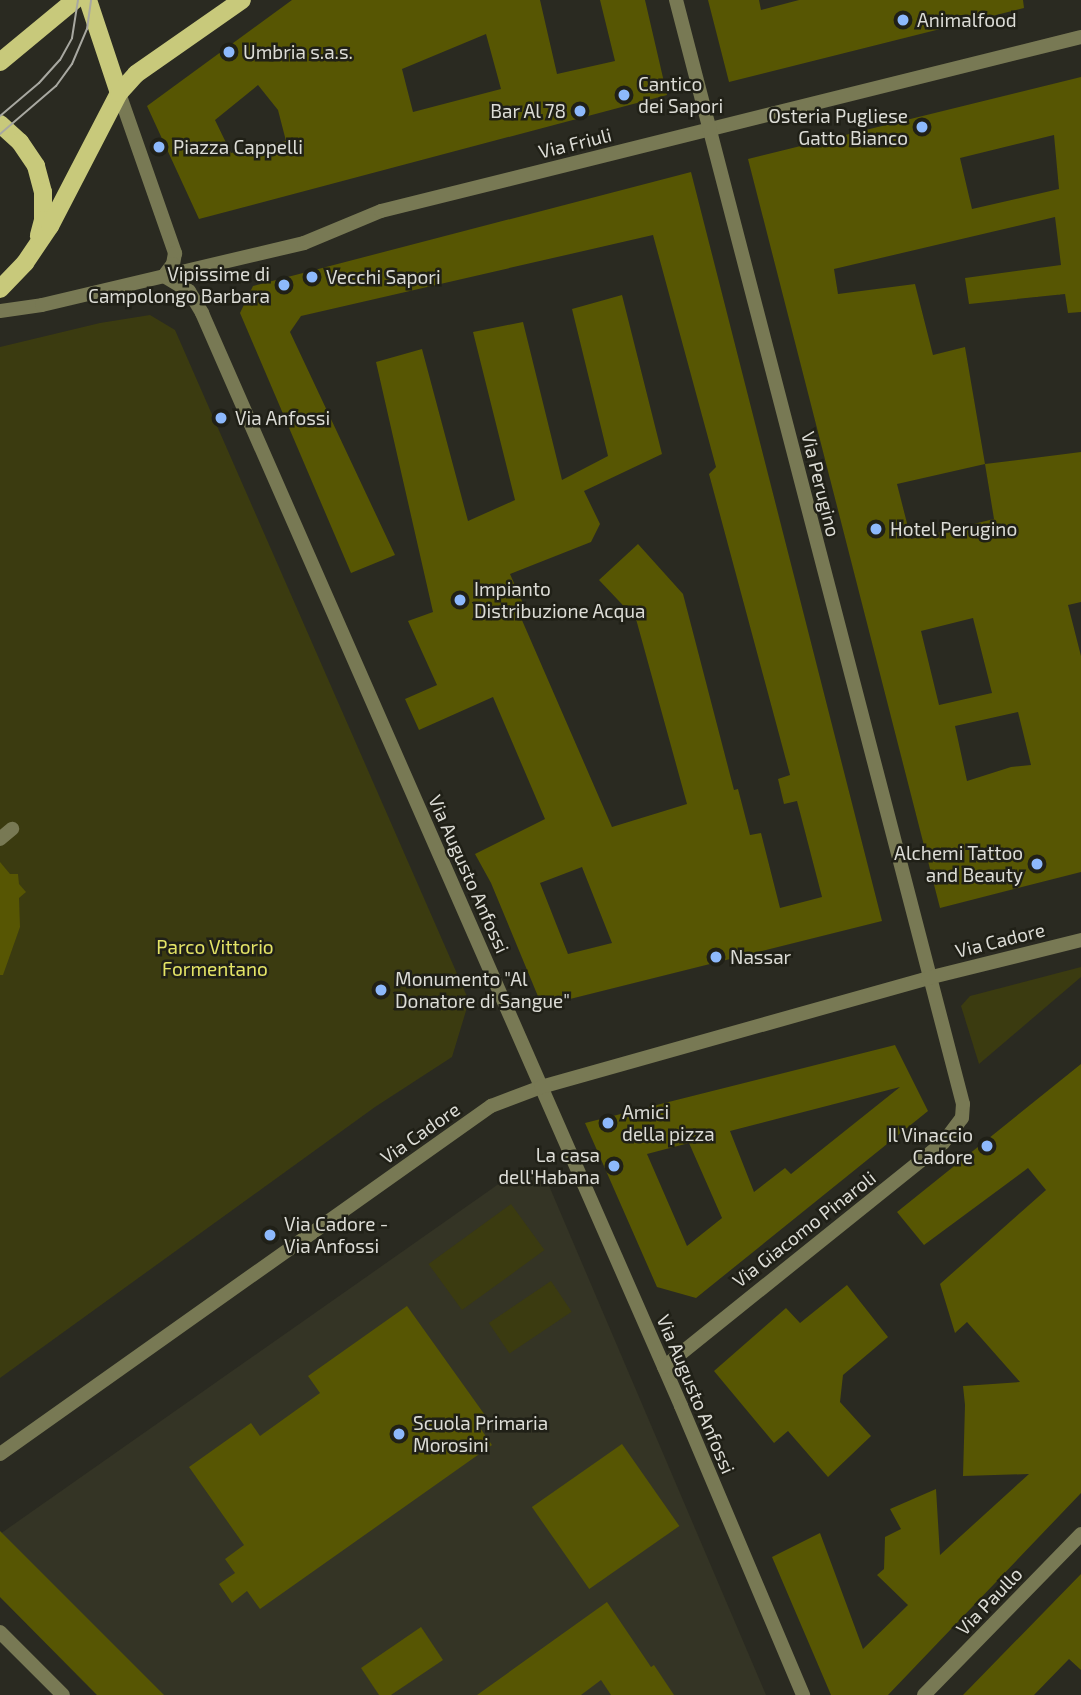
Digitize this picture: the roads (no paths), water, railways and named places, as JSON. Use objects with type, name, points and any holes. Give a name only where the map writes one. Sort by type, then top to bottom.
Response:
[{"type":"main road","points":[[0,62],[75,0]]},
{"type":"main road","points":[[88,0],[119,93]]},
{"type":"main road","points":[[0,289],[25,262],[50,226],[119,93],[136,74],[242,0]]},
{"type":"main road","points":[[0,124],[26,150],[36,166],[44,192],[43,220],[37,243],[25,262]]},
{"type":"street","name":"Via Perugino","points":[[676,0],[928,978]]},
{"type":"street","name":"Via Friuli","points":[[0,310],[42,305],[304,243],[382,211],[1081,37]]},
{"type":"street","points":[[119,93],[175,253],[173,264],[164,276]]},
{"type":"street","name":"Via Augusto Anfossi","points":[[164,276],[189,291],[202,313],[664,1367],[803,1695]]},
{"type":"street","points":[[0,839],[12,829]]},
{"type":"street","name":"Via Cadore","points":[[0,1454],[491,1106],[541,1087],[928,978],[1081,940]]},
{"type":"street","name":"Via Giacomo Pinaroli","points":[[664,1367],[943,1143],[962,1118],[963,1104],[928,978]]},
{"type":"street","name":"Via Paullo","points":[[924,1695],[1081,1534]]},
{"type":"street","points":[[0,1632],[63,1695]]},
{"type":"tram line","points":[[0,116],[39,83],[60,60],[72,38],[78,0]]},
{"type":"tram line","points":[[0,134],[56,86],[72,64],[87,29],[91,0]]},
{"type":"place","name":"Animalfood","points":[[903,20]]},
{"type":"place","name":"Umbria s.a.s.","points":[[229,52]]},
{"type":"place","name":"Cantico dei Sapori","points":[[624,95]]},
{"type":"place","name":"Bar Al 78","points":[[580,111]]},
{"type":"place","name":"Osteria Pugliese Gatto Bianco","points":[[922,127]]},
{"type":"place","name":"Piazza Cappelli","points":[[159,147]]},
{"type":"place","name":"Vecchi Sapori","points":[[312,277]]},
{"type":"place","name":"Vipissime di Campolongo Barbara","points":[[284,285]]},
{"type":"place","name":"Via Anfossi","points":[[221,418]]},
{"type":"place","name":"Hotel Perugino","points":[[876,529]]},
{"type":"place","name":"Impianto Distribuzione Acqua","points":[[460,600]]},
{"type":"place","name":"Alchemi Tattoo and Beauty","points":[[1037,864]]},
{"type":"place","name":"Nassar","points":[[716,957]]},
{"type":"place","name":"Monumento \"Al Donatore di Sangue\"","points":[[381,990]]},
{"type":"place","name":"Amici della pizza","points":[[608,1123]]},
{"type":"place","name":"Il Vinaccio Cadore","points":[[987,1146]]},
{"type":"place","name":"La casa dell'Habana","points":[[614,1166]]},
{"type":"place","name":"Via Cadore - Via Anfossi","points":[[270,1235]]},
{"type":"place","name":"Scuola Primaria Morosini","points":[[399,1434]]},
{"type":"park label","name":"Parco Vittorio Formentano","points":[[215,958]]}]
